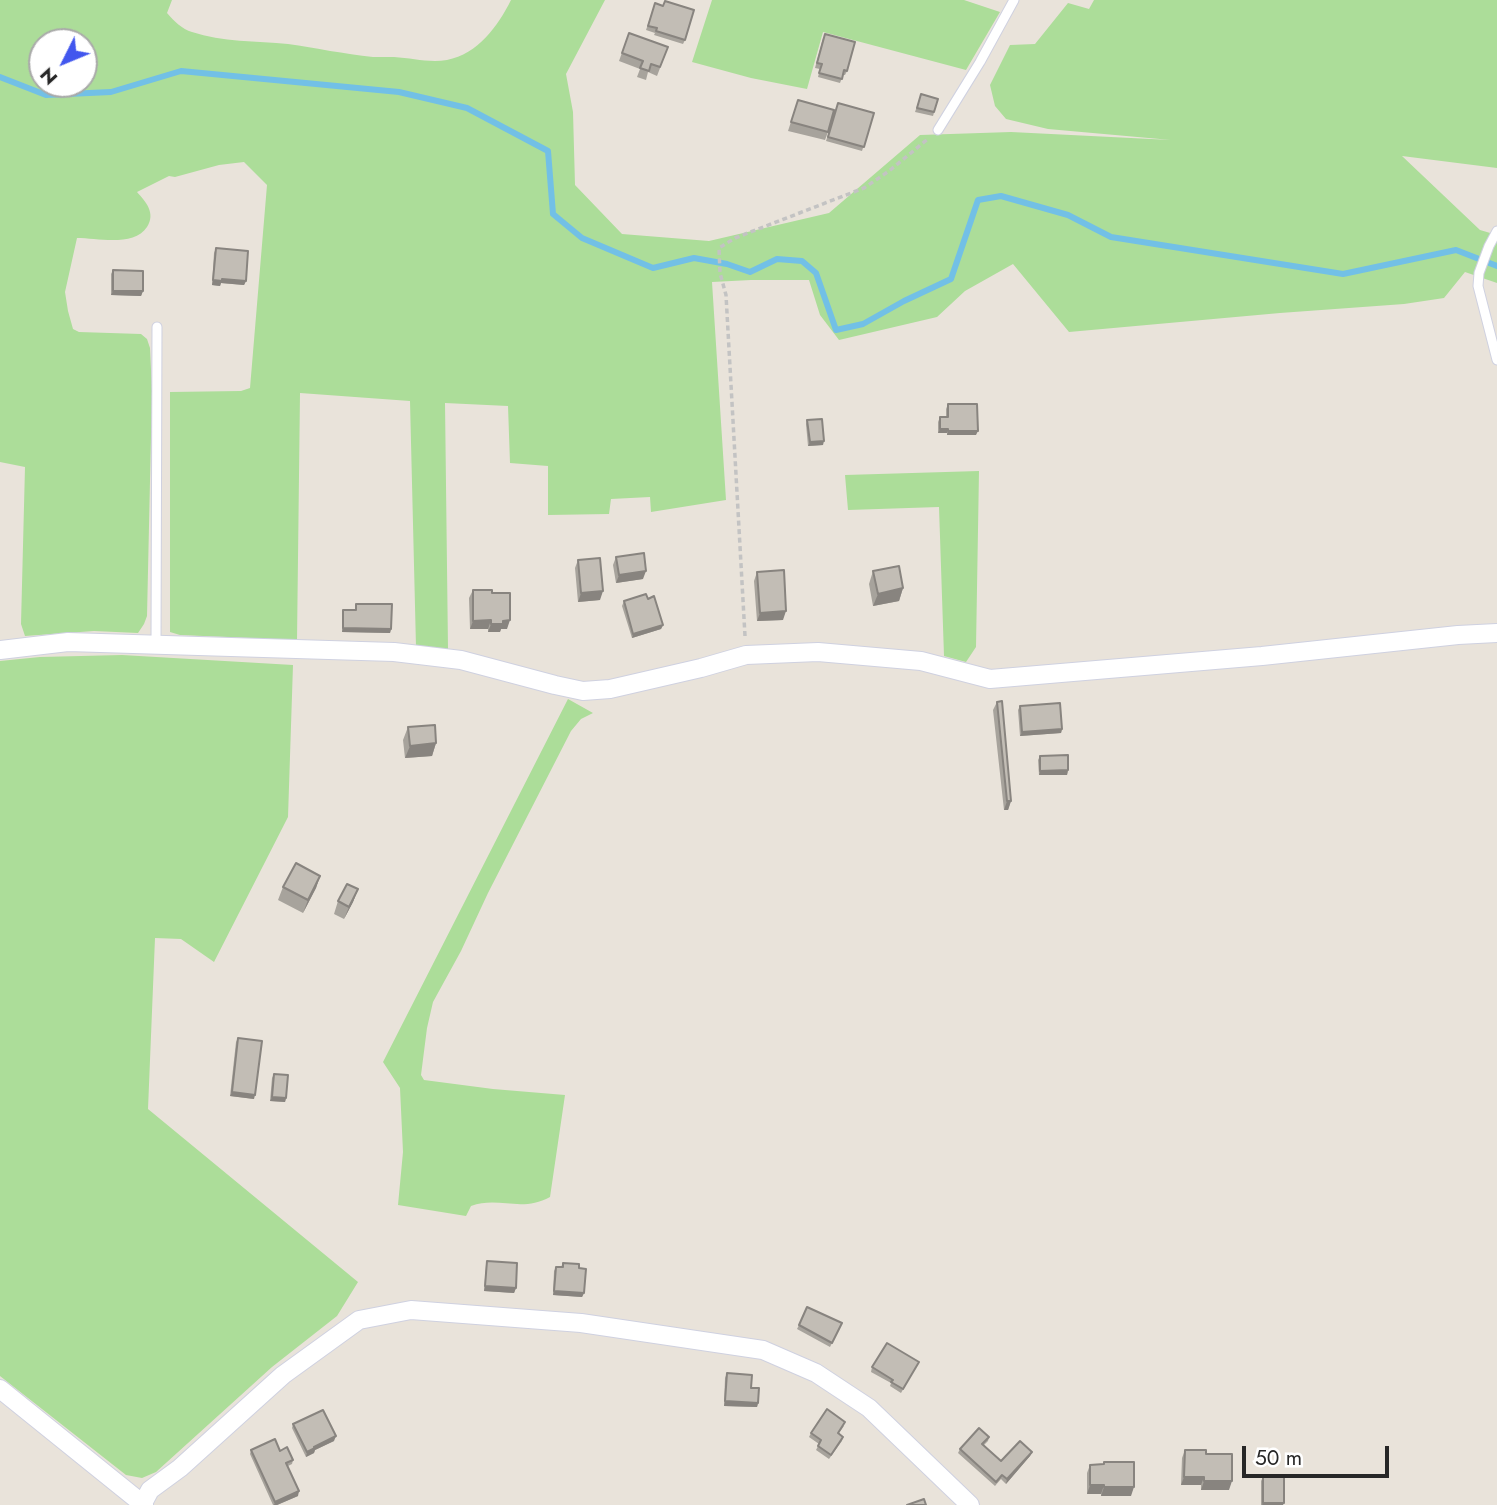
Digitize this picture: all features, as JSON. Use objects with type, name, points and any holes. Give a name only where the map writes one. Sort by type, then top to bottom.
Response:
[{"type":"street","points":[[0,650],[68,642],[394,652],[461,660],[583,691],[610,689],[746,655],[818,652],[921,661],[990,679],[1497,633]]},
{"type":"street","points":[[0,1389],[143,1505],[150,1490],[180,1468],[283,1375],[359,1320],[411,1310],[582,1323],[763,1350],[816,1373],[869,1408],[970,1505]]},
{"type":"lane","points":[[939,130],[1014,0]]},
{"type":"lane","points":[[1497,231],[1479,273],[1478,286],[1497,360]]},
{"type":"lane","points":[[156,644],[157,327]]},
{"type":"path","points":[[746,655],[726,295],[720,274],[719,248],[735,238],[864,188],[939,130]]},
{"type":"green space","points":[[0,0],[172,0],[167,13],[185,29],[203,35],[373,57],[434,61],[458,57],[486,38],[511,0],[605,0],[566,74],[573,112],[575,185],[622,234],[709,241],[829,213],[920,135],[1011,132],[1171,140],[1048,129],[1006,119],[995,106],[990,85],[1010,45],[1035,44],[1068,3],[1089,9],[1094,0],[1497,0],[1497,168],[1402,156],[1480,230],[1497,235],[1497,283],[1465,272],[1444,298],[1404,304],[1069,332],[1013,264],[965,291],[937,317],[839,340],[820,315],[809,280],[712,282],[726,500],[651,512],[650,497],[611,499],[609,514],[548,515],[548,466],[510,463],[508,406],[445,403],[448,649],[416,647],[410,401],[300,393],[297,640],[180,635],[170,632],[170,392],[241,391],[250,388],[267,185],[244,162],[169,176],[137,192],[150,212],[150,222],[134,237],[115,240],[77,238],[65,292],[73,329],[79,332],[141,334],[147,339],[150,348],[152,391],[147,616],[138,633],[94,631],[25,636],[21,624],[25,467],[0,462]]},
{"type":"green space","points":[[712,0],[964,0],[1000,12],[966,70],[823,32],[807,89],[692,62]]},
{"type":"green space","points":[[979,471],[976,647],[966,662],[944,656],[939,507],[848,510],[845,475]]},
{"type":"green space","points":[[122,655],[293,665],[288,817],[214,962],[181,939],[155,938],[148,1109],[358,1282],[337,1316],[272,1367],[156,1472],[142,1478],[126,1475],[0,1376],[0,661]]},
{"type":"green space","points":[[568,699],[593,713],[581,719],[571,731],[433,1002],[421,1075],[424,1080],[565,1095],[550,1197],[529,1204],[481,1203],[471,1206],[466,1216],[398,1205],[403,1152],[400,1088],[383,1062]]},
{"type":"building","points":[[665,1],[694,10],[685,40],[648,26],[655,3],[663,6]]},
{"type":"building","points":[[629,33],[668,47],[660,67],[651,64],[649,71],[640,68],[643,61],[622,53]]},
{"type":"building","points":[[825,34],[855,42],[842,79],[819,73],[822,64],[817,63]]},
{"type":"building","points":[[921,94],[938,99],[934,112],[917,108]]},
{"type":"building","points":[[798,100],[834,110],[828,132],[791,122]]},
{"type":"building","points":[[838,103],[874,113],[864,147],[828,137]]},
{"type":"building","points":[[216,248],[248,251],[246,281],[213,280]]},
{"type":"building","points":[[113,270],[143,271],[143,291],[113,291]]},
{"type":"building","points":[[948,404],[977,404],[978,431],[940,429],[940,417],[948,417]]},
{"type":"building","points":[[822,419],[824,441],[810,442],[807,420]]},
{"type":"building","points":[[644,553],[646,571],[619,575],[616,557]]},
{"type":"building","points":[[600,558],[603,591],[581,593],[578,560]]},
{"type":"building","points":[[899,566],[903,588],[878,594],[873,571]]},
{"type":"building","points":[[784,570],[786,611],[760,613],[757,572]]},
{"type":"building","points":[[473,590],[510,593],[510,620],[503,621],[503,624],[491,624],[491,620],[473,621]]},
{"type":"building","points":[[646,594],[648,599],[654,596],[663,625],[633,634],[624,601]]},
{"type":"building","points":[[356,604],[392,604],[391,629],[343,628],[343,610],[356,610]]},
{"type":"building","points":[[1002,701],[1011,801],[1007,801],[997,702]]},
{"type":"building","points":[[1060,703],[1062,729],[1022,732],[1020,706]]},
{"type":"building","points":[[435,725],[436,743],[410,746],[408,727]]},
{"type":"building","points":[[1068,755],[1068,770],[1040,771],[1040,756]]},
{"type":"building","points":[[296,863],[320,876],[308,900],[283,887]]},
{"type":"building","points":[[347,884],[358,889],[349,907],[338,901]]},
{"type":"building","points":[[238,1038],[262,1041],[255,1095],[232,1092]]},
{"type":"building","points":[[274,1074],[288,1075],[286,1098],[272,1097]]},
{"type":"building","points":[[487,1261],[517,1263],[516,1288],[485,1286]]},
{"type":"building","points":[[563,1263],[579,1264],[579,1268],[586,1269],[584,1293],[554,1291],[556,1267],[563,1267]]},
{"type":"building","points":[[807,1307],[842,1323],[832,1343],[799,1325]]},
{"type":"building","points":[[887,1343],[919,1362],[903,1389],[872,1367]]},
{"type":"building","points":[[727,1373],[752,1375],[751,1388],[759,1388],[758,1403],[725,1401]]},
{"type":"building","points":[[827,1409],[845,1422],[838,1433],[843,1437],[831,1455],[818,1446],[821,1440],[811,1433]]},
{"type":"building","points":[[323,1410],[336,1436],[307,1452],[293,1424]]},
{"type":"building","points":[[979,1428],[989,1437],[982,1444],[1001,1461],[1020,1441],[1032,1452],[1007,1479],[1002,1475],[996,1482],[960,1449]]},
{"type":"building","points":[[275,1439],[280,1451],[287,1447],[293,1460],[286,1463],[299,1491],[275,1502],[251,1450]]},
{"type":"building","points":[[1185,1450],[1206,1450],[1206,1454],[1232,1454],[1232,1481],[1204,1481],[1204,1477],[1184,1477]]},
{"type":"building","points":[[1134,1462],[1134,1487],[1090,1485],[1090,1465]]},
{"type":"building","points":[[1263,1477],[1284,1477],[1284,1503],[1263,1503]]},
{"type":"building","points":[[924,1499],[926,1505],[907,1505]]},
{"type":"waterway","points":[[0,77],[46,95],[111,92],[181,71],[399,92],[467,108],[548,151],[553,214],[582,238],[653,268],[694,258],[727,264],[750,272],[777,259],[802,261],[816,273],[836,330],[863,324],[951,279],[978,200],[1001,196],[1068,215],[1111,237],[1343,274],[1456,250],[1497,266]]}]
